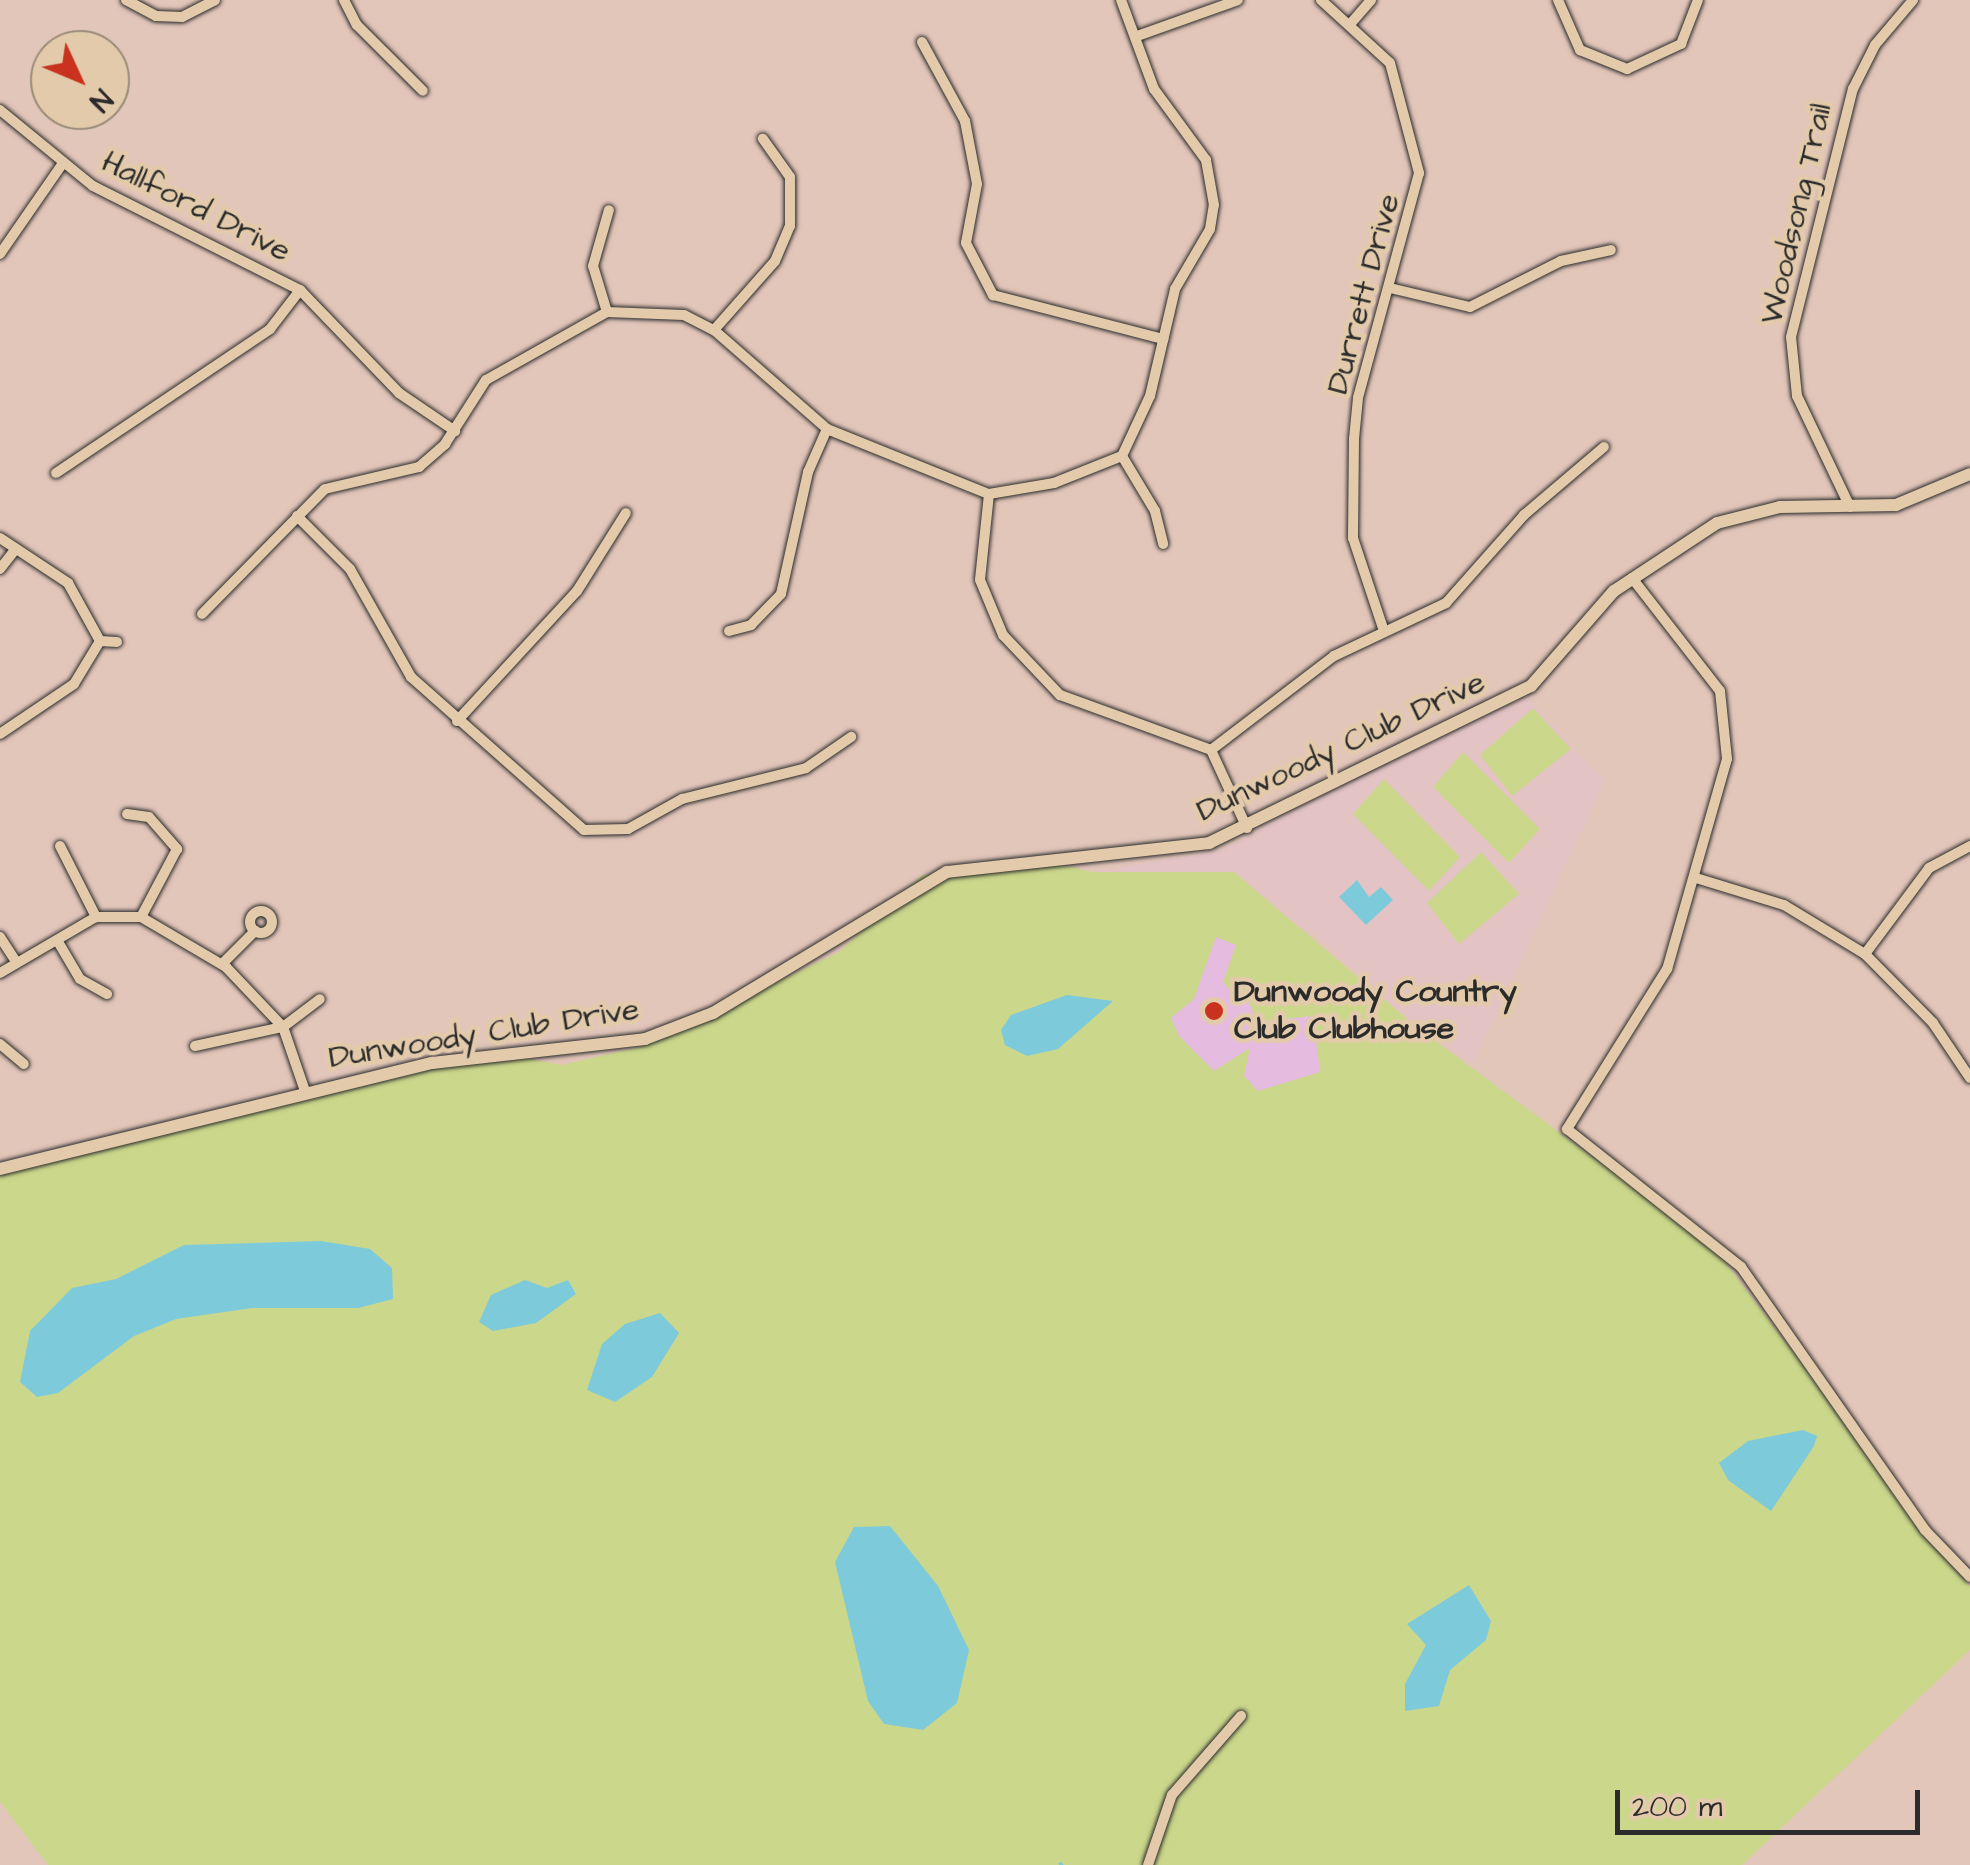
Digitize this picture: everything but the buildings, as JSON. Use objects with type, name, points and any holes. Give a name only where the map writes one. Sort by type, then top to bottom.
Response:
[{"type":"street","points":[[126,0],[156,16],[182,17],[215,0]]},
{"type":"street","points":[[344,0],[356,26],[423,91]]},
{"type":"street","points":[[202,614],[333,484],[419,467],[455,431],[486,380],[607,312],[660,309],[714,330],[827,430],[988,494],[1054,483],[1122,456],[1150,396],[1175,289],[1210,229],[1213,184],[1194,139],[1154,89],[1121,0]]},
{"type":"street","points":[[1137,36],[1238,0]]},
{"type":"street","name":"Durrett Drive","points":[[1321,0],[1352,22],[1390,63],[1418,158],[1419,188],[1358,398],[1352,495],[1358,562],[1384,631]]},
{"type":"street","points":[[1352,22],[1371,0]]},
{"type":"street","points":[[1558,0],[1580,50],[1628,69],[1681,44],[1698,0]]},
{"type":"street","name":"Woodsong Trail","points":[[1850,507],[1797,396],[1791,337],[1853,89],[1875,45],[1913,0]]},
{"type":"street","points":[[922,42],[965,121],[976,184],[966,243],[993,296],[1164,339]]},
{"type":"street","name":"Hallford Drive","points":[[0,110],[63,163],[126,205],[300,290],[399,393],[455,431]]},
{"type":"street","points":[[714,330],[775,262],[790,226],[790,177],[763,139]]},
{"type":"street","points":[[0,254],[63,163]]},
{"type":"street","points":[[607,312],[593,266],[609,210]]},
{"type":"street","points":[[1390,288],[1470,307],[1546,266],[1611,250]]},
{"type":"street","points":[[56,472],[270,329],[300,290]]},
{"type":"street","points":[[728,630],[751,624],[781,594],[808,472],[827,430]]},
{"type":"street","points":[[1211,750],[1322,664],[1446,603],[1536,504],[1604,447]]},
{"type":"street","points":[[1122,456],[1155,511],[1163,544]]},
{"type":"street","name":"Dunwoody Club Drive","points":[[0,1169],[305,1091],[451,1060],[645,1039],[713,1013],[947,872],[1182,848],[1246,828],[1531,686],[1632,578],[1693,535],[1746,514],[1915,501],[1970,474]]},
{"type":"street","points":[[988,494],[980,580],[1002,635],[1060,695],[1211,750],[1246,828]]},
{"type":"street","points":[[457,722],[577,591],[626,513]]},
{"type":"street","points":[[297,516],[350,568],[411,677],[564,820],[600,832],[628,829],[709,790],[806,768],[852,737]]},
{"type":"street","points":[[0,538],[68,583],[100,641]]},
{"type":"street","points":[[0,569],[15,550]]},
{"type":"street","points":[[1632,578],[1708,670],[1727,712],[1728,758],[1696,878],[1654,996],[1568,1118],[1577,1140],[1741,1267],[1925,1530],[1970,1578]]},
{"type":"street","points":[[100,641],[116,642]]},
{"type":"street","points":[[0,734],[74,684],[100,641]]},
{"type":"street","points":[[127,814],[149,817],[176,849],[140,917]]},
{"type":"street","points":[[60,846],[96,917]]},
{"type":"street","points":[[1865,954],[1929,868],[1970,846]]},
{"type":"street","points":[[1696,878],[1784,905],[1865,954],[1914,1001],[1970,1078]]},
{"type":"street","points":[[0,973],[14,960],[96,917],[140,917],[222,964],[283,1028],[305,1091]]},
{"type":"street","points":[[222,964],[255,931]]},
{"type":"street","points":[[0,936],[14,960]]},
{"type":"street","points":[[57,940],[80,979],[107,994]]},
{"type":"street","points":[[195,1046],[283,1028],[320,999]]},
{"type":"street","points":[[0,1044],[24,1064]]},
{"type":"street","points":[[1148,1865],[1172,1796],[1240,1716]]},
{"type":"shaded area","points":[[1528,698],[1605,781],[1473,1063],[1418,1028],[1311,931],[1092,872],[1224,850],[1401,752]]},
{"type":"green space","points":[[1533,708],[1571,749],[1512,796],[1480,755]]},
{"type":"green space","points":[[1463,752],[1540,829],[1509,863],[1433,787]]},
{"type":"green space","points":[[1384,779],[1460,857],[1429,891],[1353,814]]},
{"type":"green space","points":[[1481,852],[1519,894],[1459,944],[1427,903]]},
{"type":"green space","points":[[1031,858],[1092,872],[1234,872],[1418,1028],[1713,1246],[1970,1586],[1970,1650],[1742,1865],[48,1865],[0,1802],[0,1169],[492,1052],[562,1065],[647,1045],[839,952],[922,875]]},
{"type":"water","points":[[1357,880],[1369,897],[1381,887],[1393,900],[1366,925],[1339,897]]},
{"type":"water","points":[[1067,995],[1113,1001],[1058,1049],[1027,1056],[1005,1045],[1001,1030],[1011,1015]]},
{"type":"water","points":[[321,1241],[370,1249],[392,1268],[393,1299],[358,1308],[252,1308],[176,1319],[134,1336],[58,1393],[37,1397],[20,1382],[30,1331],[72,1288],[116,1279],[184,1245]]},
{"type":"water","points":[[525,1280],[547,1288],[568,1280],[576,1294],[536,1323],[493,1331],[479,1322],[491,1295]]},
{"type":"water","points":[[660,1313],[679,1333],[652,1377],[615,1402],[587,1390],[602,1344],[625,1324]]},
{"type":"water","points":[[1803,1430],[1817,1436],[1814,1446],[1771,1511],[1728,1480],[1719,1463],[1748,1441]]},
{"type":"water","points":[[890,1526],[938,1586],[969,1650],[957,1703],[923,1730],[884,1724],[868,1701],[835,1562],[854,1527]]},
{"type":"water","points":[[1469,1585],[1491,1621],[1486,1640],[1450,1670],[1439,1706],[1405,1711],[1405,1684],[1426,1645],[1407,1624]]},
{"type":"place","name":"Dunwoody Country Club Clubhouse","points":[[1214,1011]]}]
